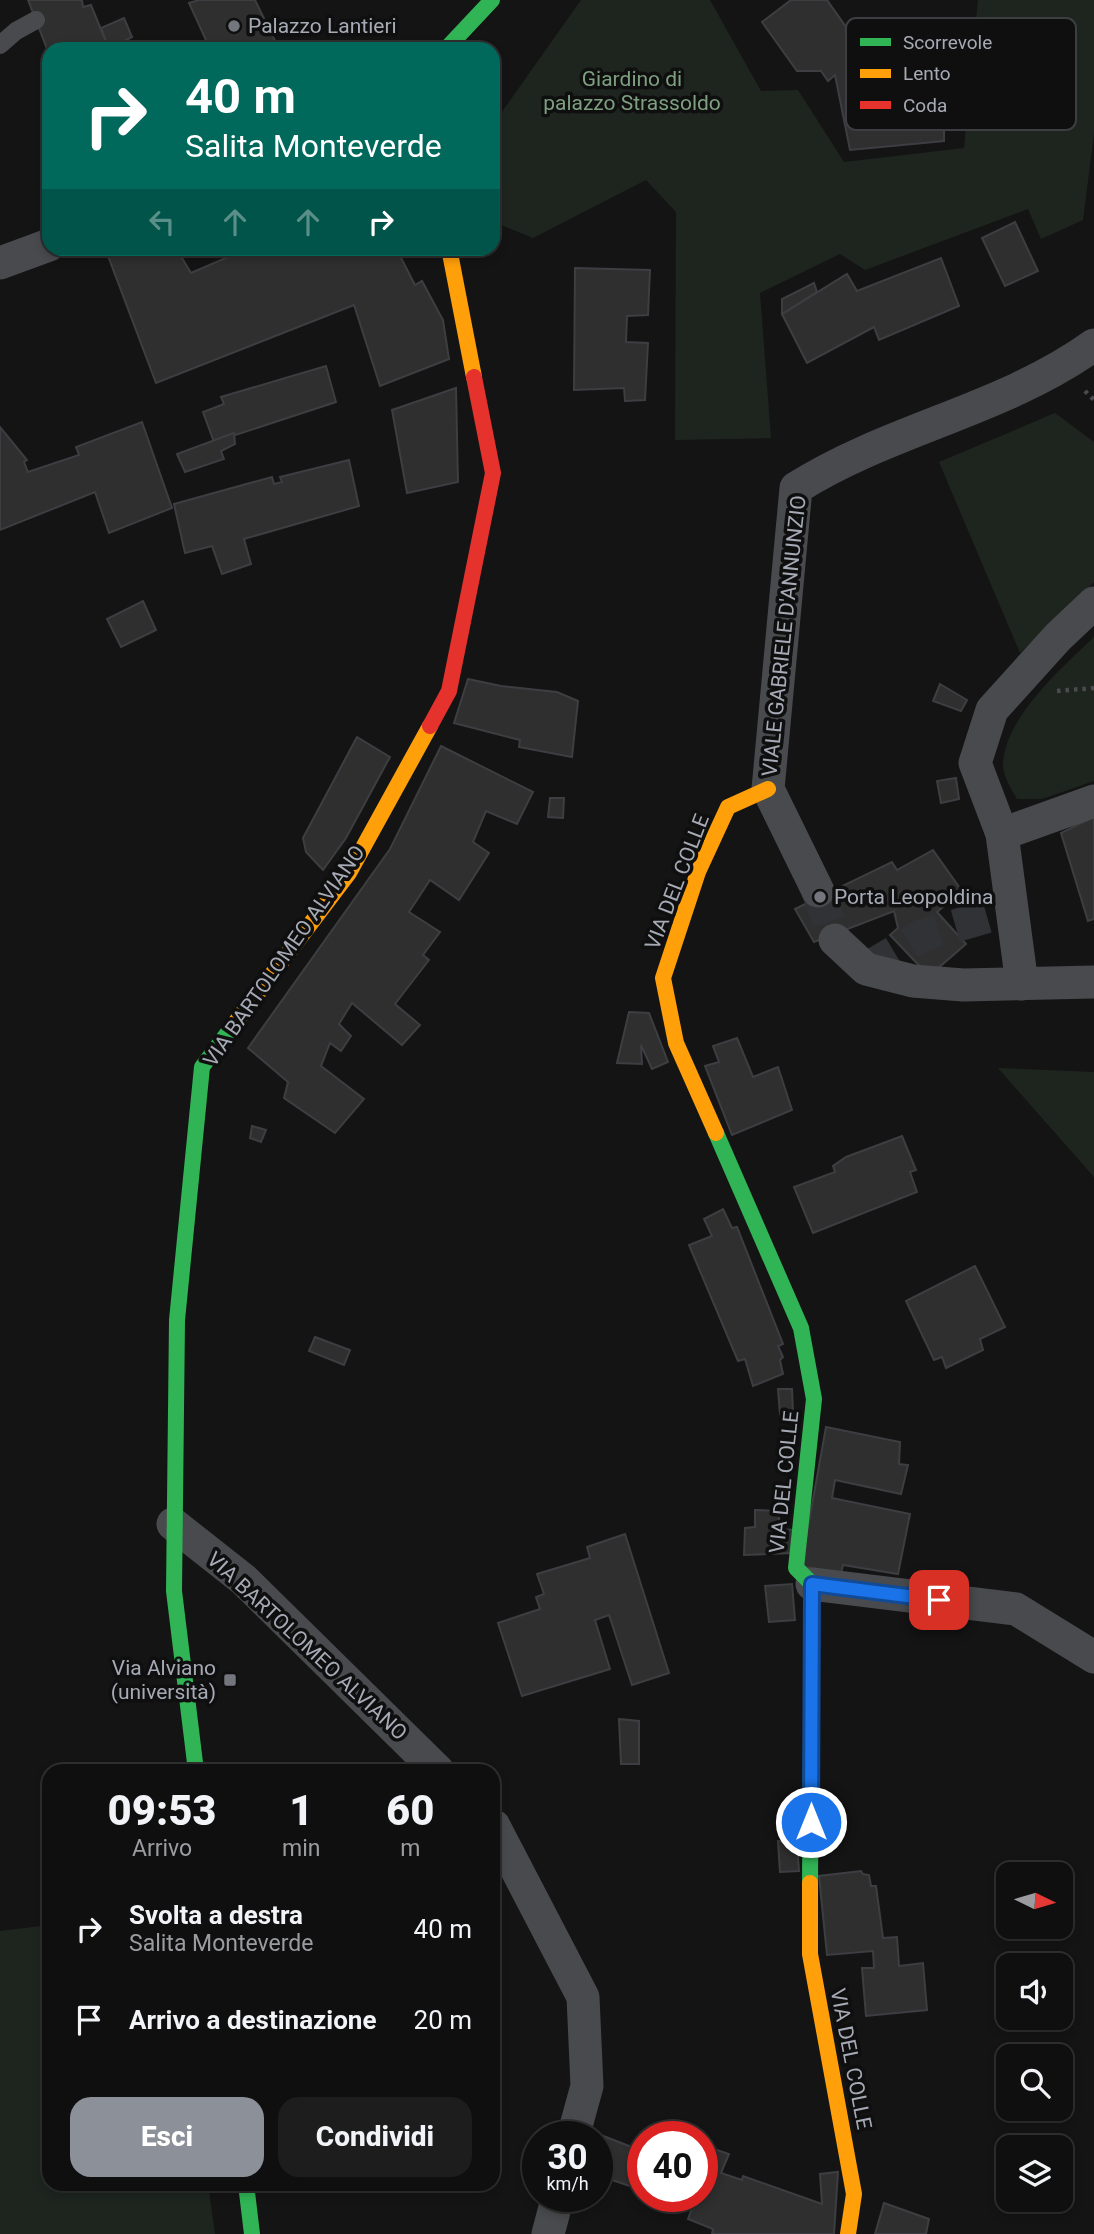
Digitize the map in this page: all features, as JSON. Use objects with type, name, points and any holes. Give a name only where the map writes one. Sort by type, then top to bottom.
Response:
[{"type":"main road","points":[[453,42],[492,0]]},
{"type":"main road","name":"VIA BARTOLOMEO ALVIANO","points":[[195,1764],[174,1591],[173,1524],[177,1320],[202,1067],[349,873],[449,691],[493,473],[451,256]]},
{"type":"main road","name":"VIA DEL COLLE","points":[[768,789],[728,807],[698,872],[663,978],[676,1043],[801,1328],[814,1399],[796,1568],[812,1584],[810,1954],[854,2194],[848,2234]]},
{"type":"main road","points":[[247,2191],[252,2234]]},
{"type":"street","points":[[0,263],[42,248]]},
{"type":"street","name":"VIALE GABRIELE D'ANNUNZIO","points":[[818,891],[768,789],[796,488],[832,465],[958,416],[1062,368],[1094,345]]},
{"type":"street","points":[[1021,984],[1002,834],[975,763],[992,710],[1094,603]]},
{"type":"street","points":[[1002,834],[1094,800]]},
{"type":"street","points":[[835,940],[866,969],[889,975],[963,985],[1094,982]]},
{"type":"street","name":"VIA BARTOLOMEO ALVIANO","points":[[173,1524],[244,1580],[431,1764]]},
{"type":"street","points":[[812,1584],[1016,1609],[1094,1657]]},
{"type":"street","points":[[500,1838],[583,1997],[587,2086],[577,2121]]},
{"type":"street","points":[[548,2234],[554,2212]]},
{"type":"lane","points":[[0,46],[16,31],[36,20]]},
{"type":"path","points":[[1056,691],[1094,688]]},
{"type":"green space","name":"Giardino di palazzo Strassoldo","points":[[581,0],[710,0],[761,91],[798,90],[844,162],[964,148],[966,130],[1076,130],[1076,18],[976,18],[978,0],[1094,0],[1094,134],[1083,220],[1041,239],[1028,209],[865,270],[840,254],[760,293],[771,438],[675,440],[676,212],[646,180],[533,238],[501,225],[500,115]]},
{"type":"green space","points":[[1055,413],[1094,442],[1094,582],[1020,653],[939,462]]},
{"type":"green space","points":[[1094,637],[1094,781],[1042,799],[1017,799],[1003,769],[1006,746],[1014,729],[1038,694]]},
{"type":"green space","points":[[998,1068],[1094,1072],[1094,1177]]},
{"type":"green space","points":[[42,1926],[42,2191],[209,2191],[215,2234],[0,2234],[0,1931]]},
{"type":"building","points":[[28,0],[82,0],[83,7],[91,5],[106,42],[44,42]]},
{"type":"building","name":"Palazzo Lantieri","points":[[199,0],[255,0],[276,42],[207,42],[189,3]]},
{"type":"building","points":[[791,0],[827,0],[846,27],[846,130],[835,75],[828,81],[821,71],[797,71],[762,22]]},
{"type":"building","points":[[124,18],[132,37],[122,42],[106,42],[101,28]]},
{"type":"building","points":[[846,130],[944,130],[944,141],[850,150]]},
{"type":"building","points":[[1015,222],[1038,271],[1005,286],[982,238]]},
{"type":"building","points":[[108,256],[181,256],[191,273],[230,256],[400,256],[415,285],[422,281],[443,320],[449,359],[380,386],[354,305],[156,383]]},
{"type":"building","points":[[941,258],[959,306],[879,340],[874,327],[807,363],[782,314],[847,274],[857,291]]},
{"type":"building","points":[[575,268],[650,270],[648,315],[627,316],[626,342],[648,343],[645,400],[625,401],[624,388],[574,390]]},
{"type":"building","points":[[814,283],[817,292],[782,314],[782,299]]},
{"type":"building","points":[[326,366],[336,402],[214,442],[203,412],[224,404],[221,397]]},
{"type":"building","points":[[456,388],[458,482],[407,493],[392,410]]},
{"type":"building","points":[[142,422],[172,508],[109,533],[95,492],[0,530],[0,427],[27,460],[24,462],[28,472],[79,455],[76,447]]},
{"type":"building","points":[[234,433],[235,444],[221,451],[224,459],[185,472],[177,454]]},
{"type":"building","points":[[349,460],[359,506],[244,539],[251,564],[222,574],[212,546],[185,553],[174,504],[272,477],[274,484],[282,482],[280,477]]},
{"type":"building","points":[[143,601],[156,630],[121,647],[107,619]]},
{"type":"building","points":[[468,679],[501,686],[557,692],[578,701],[572,757],[519,747],[520,740],[454,723]]},
{"type":"building","points":[[940,684],[967,700],[961,711],[933,701]]},
{"type":"building","points":[[357,737],[390,757],[346,838],[323,870],[306,852],[303,838]]},
{"type":"building","points":[[441,746],[533,792],[517,824],[486,811],[473,842],[489,853],[459,900],[430,880],[409,912],[440,932],[423,955],[429,960],[395,1004],[420,1025],[402,1045],[352,1003],[339,1024],[351,1036],[341,1051],[330,1043],[321,1066],[364,1099],[335,1133],[284,1098],[288,1082],[248,1048],[390,849]]},
{"type":"building","points":[[956,778],[959,799],[941,803],[937,781]]},
{"type":"building","points":[[550,798],[564,798],[563,818],[548,817]]},
{"type":"building","points":[[1094,817],[1094,919],[1088,921],[1061,833]]},
{"type":"building","points":[[933,850],[962,891],[937,912],[966,944],[929,976],[890,935],[898,928],[894,911],[814,942],[795,909],[892,862],[897,870]]},
{"type":"building","points":[[629,1012],[649,1013],[668,1062],[652,1069],[641,1045],[642,1064],[617,1063]]},
{"type":"building","points":[[737,1038],[753,1077],[778,1067],[792,1110],[732,1135],[705,1066],[719,1062],[713,1046]]},
{"type":"building","points":[[252,1126],[266,1130],[261,1142],[250,1138]]},
{"type":"building","points":[[902,1136],[916,1170],[910,1172],[917,1192],[813,1233],[794,1187],[835,1172],[833,1166],[846,1157]]},
{"type":"building","points":[[723,1209],[732,1228],[737,1227],[783,1344],[778,1346],[783,1357],[780,1360],[783,1374],[753,1386],[745,1359],[738,1361],[689,1245],[712,1236],[704,1219]]},
{"type":"building","points":[[975,1266],[1005,1327],[980,1339],[983,1350],[946,1368],[942,1357],[934,1360],[906,1301]]},
{"type":"building","points":[[315,1337],[350,1350],[344,1365],[309,1351]]},
{"type":"building","points":[[778,1389],[792,1389],[793,1412],[780,1414]]},
{"type":"building","points":[[826,1427],[900,1442],[899,1464],[908,1465],[901,1494],[835,1480],[832,1498],[910,1514],[898,1574],[843,1565],[841,1574],[801,1566]]},
{"type":"building","points":[[755,1510],[779,1511],[779,1529],[793,1530],[793,1553],[744,1555],[745,1528],[755,1527]]},
{"type":"building","points":[[625,1534],[669,1673],[632,1685],[609,1615],[595,1620],[610,1669],[522,1696],[498,1623],[540,1609],[536,1597],[544,1594],[537,1574],[590,1558],[587,1547]]},
{"type":"building","points":[[792,1584],[795,1620],[769,1622],[765,1586]]},
{"type":"building","points":[[619,1719],[639,1721],[639,1764],[621,1764]]},
{"type":"building","points":[[778,1841],[797,1843],[799,1871],[780,1872]]},
{"type":"building","points":[[861,1871],[869,1875],[871,1886],[876,1886],[883,1938],[897,1937],[899,1966],[923,1963],[927,2010],[866,2016],[862,1968],[874,1968],[873,1951],[827,1955],[819,1876]]},
{"type":"building","points":[[613,2140],[627,2145],[627,2185],[613,2180]]},
{"type":"building","points":[[718,2150],[729,2154],[721,2173],[742,2180],[743,2176],[822,2204],[820,2174],[838,2172],[834,2234],[712,2234],[713,2229],[688,2219],[691,2212],[718,2212]]},
{"type":"building","points":[[884,2203],[929,2219],[926,2234],[875,2234]]},
{"type":"tunnel","points":[[818,891],[835,940]]},
{"type":"tunnel","points":[[866,969],[923,935],[1014,909]]},
{"type":"traffic: fast","points":[[453,42],[492,0]]},
{"type":"traffic: fast","points":[[195,1764],[174,1591],[177,1320],[202,1067],[232,1027]]},
{"type":"traffic: fast","points":[[716,1133],[801,1328],[814,1399],[796,1568],[812,1584],[810,1883]]},
{"type":"traffic: fast","points":[[247,2191],[252,2234]]},
{"type":"traffic: slow","points":[[451,256],[474,377]]},
{"type":"traffic: slow","points":[[232,1027],[349,873],[430,726]]},
{"type":"traffic: slow","points":[[716,1133],[676,1043],[663,978],[698,872],[728,807],[768,789]]},
{"type":"traffic: slow","points":[[810,1883],[810,1954],[854,2194],[848,2234]]},
{"type":"traffic: jam","points":[[430,726],[449,691],[493,473],[474,377]]},
{"type":"place","name":"Palazzo Lantieri","points":[[234,26]]},
{"type":"place","name":"Porta Leopoldina","points":[[820,897]]},
{"type":"place","name":"Via Alviano (università)","points":[[230,1680]]},
{"type":"route","points":[[811,1822],[812,1584],[939,1600]]}]
